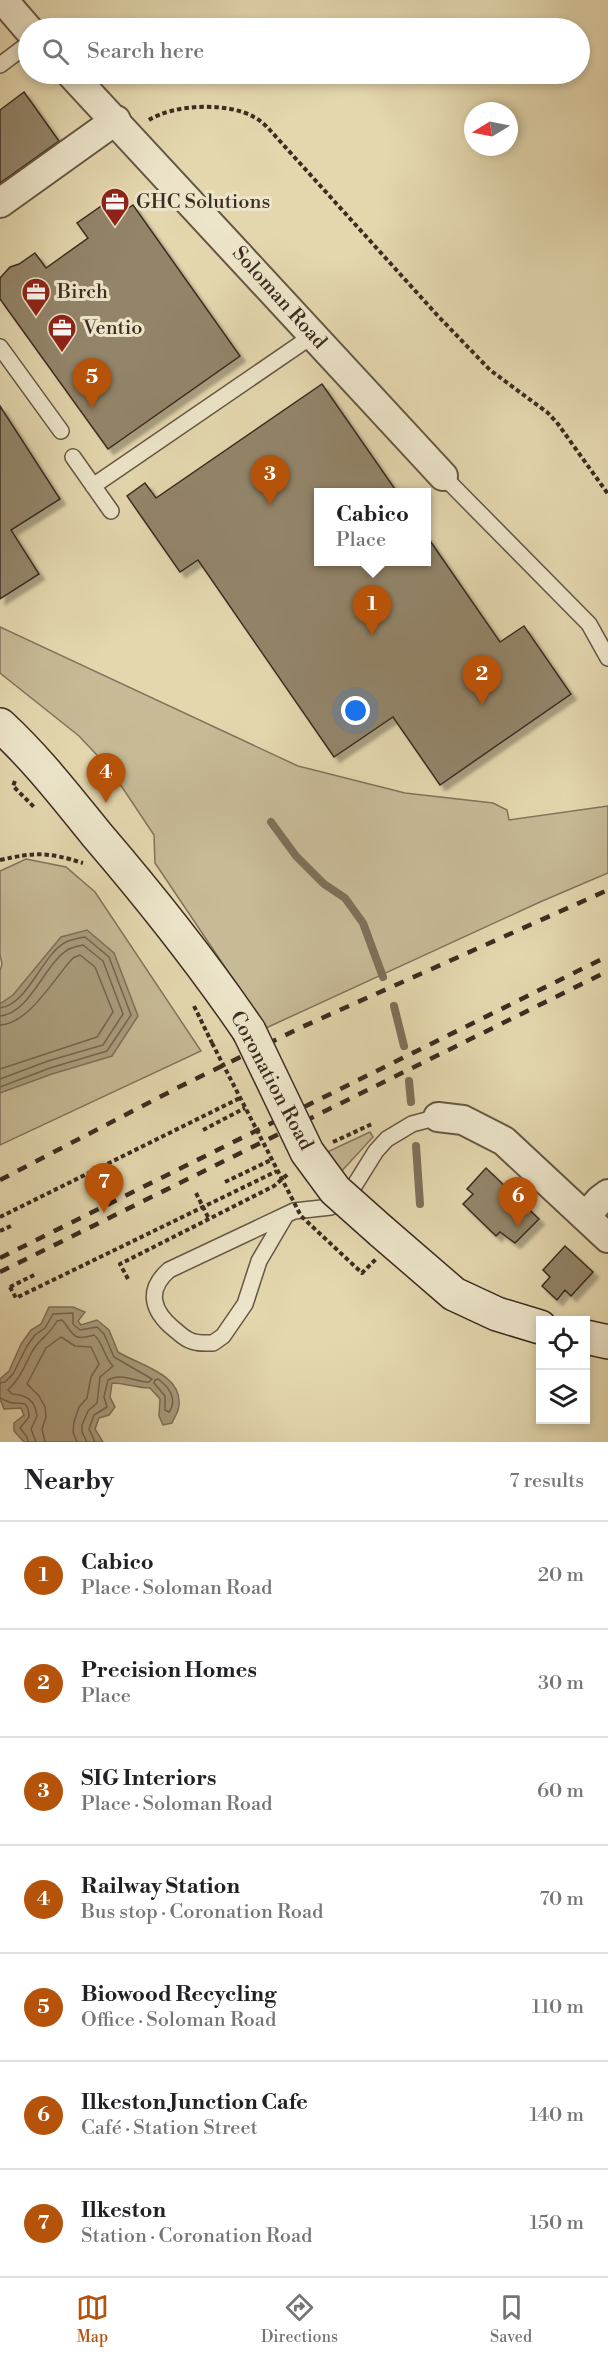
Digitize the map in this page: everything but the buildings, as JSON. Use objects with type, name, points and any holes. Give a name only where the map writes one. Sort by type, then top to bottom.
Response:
[{"type":"street","points":[[3,0],[19,18]]},
{"type":"street","name":"Soloman Road","points":[[81,84],[442,476]]},
{"type":"street","points":[[0,204],[123,128]]},
{"type":"street","name":"Coronation Road","points":[[0,725],[23,746],[207,970],[249,1031],[307,1152],[335,1190],[454,1293],[497,1314],[536,1326]]},
{"type":"street","points":[[456,1113],[504,1141],[608,1238]]},
{"type":"street","points":[[586,1216],[608,1194]]},
{"type":"street","points":[[590,1338],[608,1342]]},
{"type":"lane","points":[[0,64],[18,51]]},
{"type":"lane","points":[[93,486],[312,336]]},
{"type":"lane","points":[[0,347],[61,431]]},
{"type":"lane","points":[[73,457],[111,511]]},
{"type":"lane","points":[[442,476],[589,624],[608,658]]},
{"type":"lane","points":[[286,1215],[259,1261],[245,1304],[223,1336],[213,1343],[188,1340],[159,1313],[153,1299],[154,1293],[161,1278],[169,1270],[294,1210],[331,1207],[351,1191],[376,1151],[387,1139],[412,1124],[456,1113]]},
{"type":"path","points":[[123,128],[157,115],[186,109],[216,107],[235,110],[254,117],[289,148],[438,316],[490,370],[548,413],[608,494]]},
{"type":"path","points":[[0,860],[30,854],[55,854],[86,864]]},
{"type":"path","points":[[0,1217],[240,1098]]},
{"type":"path","points":[[203,1130],[245,1108]]},
{"type":"path","points":[[225,1182],[271,1160]]},
{"type":"path","points":[[36,1274],[10,1287],[16,1298],[277,1171]]},
{"type":"path","points":[[196,1193],[209,1219]]},
{"type":"path","points":[[128,1279],[120,1264],[256,1195]]},
{"type":"path","points":[[0,1231],[13,1225]]},
{"type":"shaded area","points":[[0,627],[298,766],[405,793],[493,803],[507,810],[509,820],[608,806],[608,873],[266,1028],[155,863],[154,835],[110,769],[79,736],[0,673]]},
{"type":"shaded area","points":[[26,859],[66,867],[95,892],[201,1051],[0,1145],[0,971],[2,964],[0,955],[0,871]]},
{"type":"shaded area","points":[[370,1132],[373,1137],[339,1174],[325,1153]]},
{"type":"water","points":[[87,930],[114,953],[138,1016],[112,1056],[0,1093],[0,1004],[13,995],[61,937]]},
{"type":"water","points":[[49,1307],[73,1307],[85,1312],[78,1321],[81,1325],[97,1320],[109,1330],[118,1352],[167,1378],[174,1385],[178,1394],[179,1407],[172,1423],[163,1425],[159,1416],[160,1399],[150,1388],[112,1383],[110,1397],[115,1407],[109,1415],[99,1418],[95,1429],[103,1442],[24,1442],[14,1431],[14,1423],[24,1415],[21,1408],[4,1409],[0,1399],[0,1379],[9,1371],[21,1344],[31,1330],[41,1324]]},
{"type":"waterway","points":[[271,822],[296,856],[324,884],[345,898],[363,923],[383,977]]},
{"type":"waterway","points":[[394,1006],[404,1046]]},
{"type":"waterway","points":[[409,1081],[411,1102]]},
{"type":"waterway","points":[[416,1146],[420,1204]]},
{"type":"railway","points":[[0,1180],[179,1087],[302,1027],[608,890]]},
{"type":"railway","points":[[0,1258],[608,956]]},
{"type":"railway","points":[[0,1272],[608,971]]},
{"type":"place","name":"GHC Solutions","points":[[115,228]]},
{"type":"place","name":"Birch","points":[[36,318]]},
{"type":"place","name":"Ventio","points":[[62,354]]},
{"type":"place","name":"Biowood Recycling","points":[[92,408]]},
{"type":"place","name":"SIG Interiors","points":[[270,505]]},
{"type":"place","name":"Cabico","points":[[372,635]]},
{"type":"place","name":"Precision Homes","points":[[482,705]]},
{"type":"place","name":"Railway Station","points":[[106,803]]},
{"type":"place","name":"Ilkeston","points":[[104,1213]]},
{"type":"place","name":"Ilkeston Junction Cafe","points":[[518,1227]]}]
